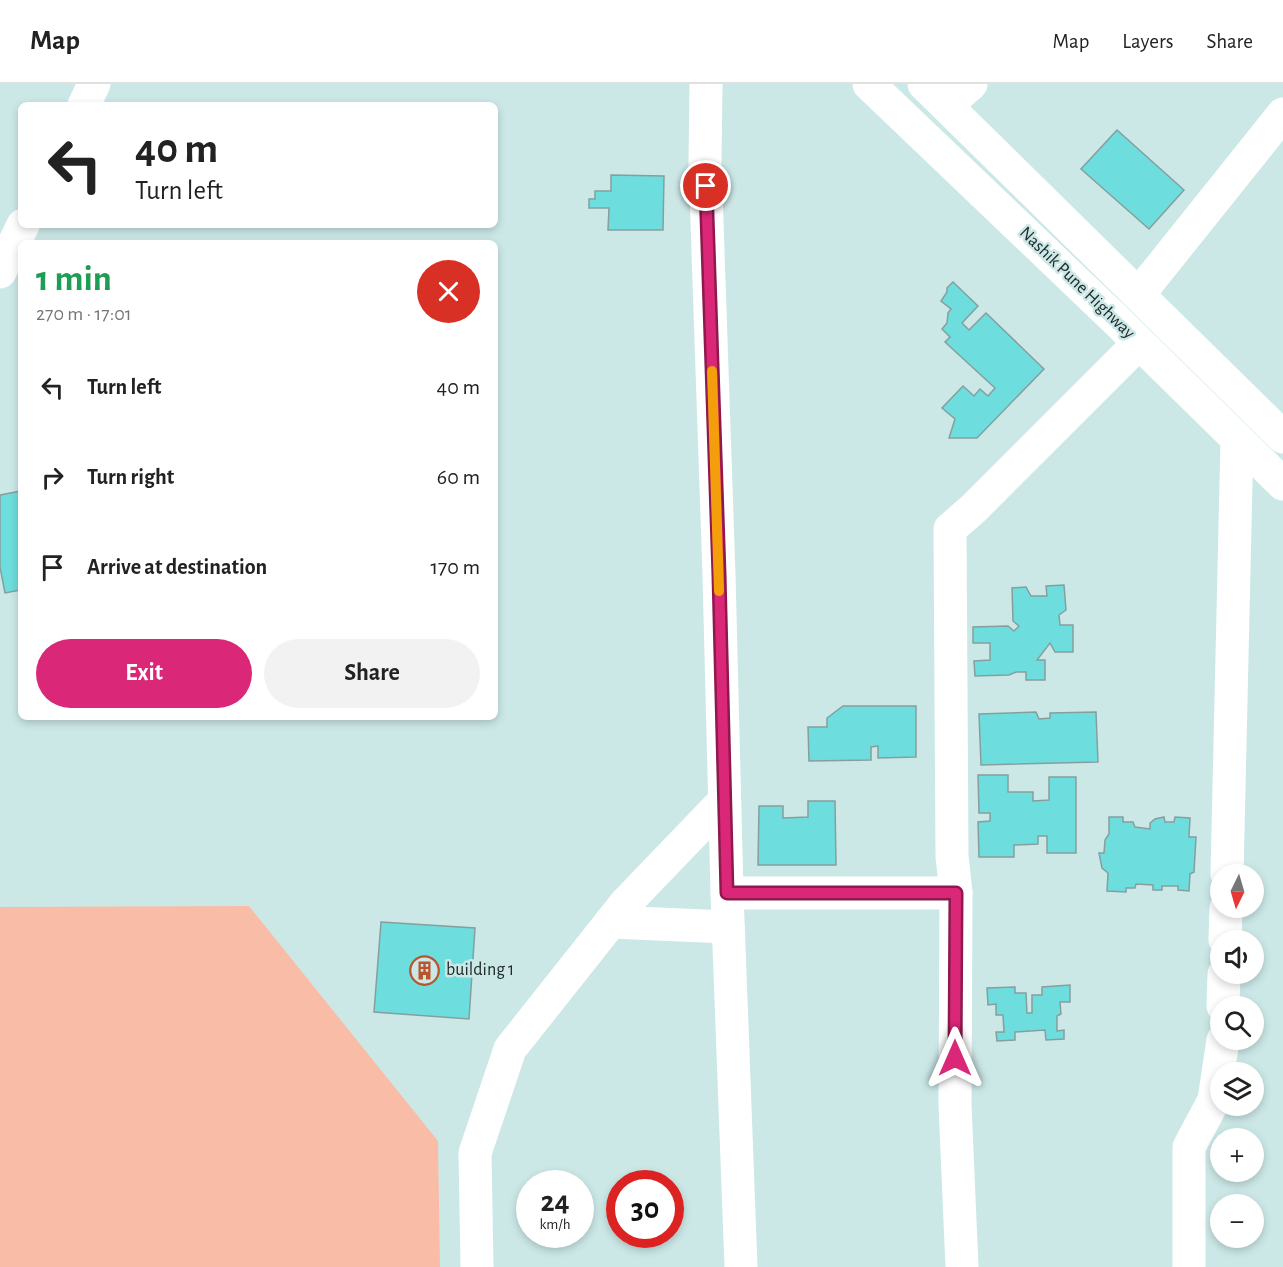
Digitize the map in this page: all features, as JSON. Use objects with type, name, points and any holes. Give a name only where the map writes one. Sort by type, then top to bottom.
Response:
[{"type":"main road","points":[[85,102],[94,84]]},
{"type":"main road","points":[[706,84],[705,163],[728,927],[741,1267]]},
{"type":"main road","name":"Nashik Pune Highway","points":[[869,84],[1283,484]]},
{"type":"main road","points":[[935,94],[971,84]]},
{"type":"main road","name":"Nashik Pune Highway","points":[[935,94],[1283,437]]},
{"type":"main road","points":[[1139,294],[1283,114]]},
{"type":"main road","points":[[0,272],[22,228]]},
{"type":"main road","points":[[962,1267],[955,1105],[956,893],[952,856],[950,529],[1139,343]]},
{"type":"main road","points":[[1227,864],[1238,440]]},
{"type":"main road","points":[[477,1267],[475,1153],[510,1049],[625,904],[724,801]]},
{"type":"main road","points":[[727,893],[956,893]]},
{"type":"main road","points":[[611,922],[728,927]]},
{"type":"main road","points":[[1189,1267],[1189,1147],[1214,1100],[1221,1050]]},
{"type":"shaded area","points":[[249,906],[438,1141],[440,1267],[0,1267],[0,907]]},
{"type":"building","points":[[1117,130],[1184,190],[1149,229],[1081,169]]},
{"type":"building","points":[[611,175],[664,176],[663,230],[608,230],[609,208],[589,208],[589,199],[595,199],[595,191],[611,191]]},
{"type":"building","points":[[953,282],[978,306],[962,323],[969,330],[986,313],[1044,369],[977,438],[949,438],[955,419],[942,408],[963,386],[974,396],[980,389],[988,396],[995,388],[945,342],[950,337],[942,329],[947,323],[951,309],[941,301],[947,288]]},
{"type":"building","points":[[18,492],[18,591],[5,593],[0,567],[0,495]]},
{"type":"building","points":[[1064,585],[1066,610],[1059,615],[1060,625],[1073,625],[1073,652],[1055,652],[1050,643],[1037,660],[1045,660],[1045,680],[1026,680],[1026,672],[975,676],[974,661],[990,660],[990,643],[973,643],[973,627],[1008,626],[1014,631],[1019,626],[1013,621],[1012,588],[1026,587],[1031,596],[1047,596],[1046,586]]},
{"type":"building","points":[[843,706],[916,706],[916,757],[878,758],[878,746],[871,747],[871,760],[809,761],[808,727],[827,727],[827,718]]},
{"type":"building","points":[[1036,712],[1039,719],[1050,718],[1050,713],[1096,712],[1098,762],[981,765],[979,714]]},
{"type":"building","points":[[978,775],[1008,775],[1008,792],[1033,792],[1033,801],[1049,800],[1049,777],[1076,777],[1076,853],[1047,853],[1047,836],[1038,836],[1038,844],[1014,845],[1014,857],[979,857],[978,822],[990,821],[990,813],[979,813]]},
{"type":"building","points":[[808,801],[835,801],[836,865],[758,865],[759,806],[783,806],[783,818],[808,817]]},
{"type":"building","points":[[1109,817],[1123,817],[1123,822],[1133,822],[1135,827],[1150,829],[1150,823],[1155,819],[1164,817],[1165,822],[1174,822],[1175,817],[1190,818],[1189,837],[1196,837],[1194,872],[1190,874],[1189,891],[1178,890],[1178,886],[1162,886],[1162,890],[1153,890],[1153,885],[1136,884],[1135,888],[1126,888],[1126,892],[1107,891],[1108,873],[1102,868],[1099,853],[1104,853],[1105,840],[1109,834]]},
{"type":"building","name":"building 1","points":[[381,922],[475,928],[469,1019],[374,1012]]},
{"type":"building","points":[[1070,985],[1070,1002],[1060,1002],[1061,1014],[1057,1016],[1057,1031],[1064,1030],[1064,1039],[1046,1040],[1045,1030],[1015,1032],[1015,1040],[997,1041],[996,1032],[1004,1032],[1003,1015],[996,1015],[996,1004],[988,1005],[987,988],[1015,987],[1015,993],[1026,993],[1027,1013],[1032,1013],[1032,995],[1042,995],[1042,987]]},
{"type":"slow traffic","points":[[712,371],[719,591]]},
{"type":"place","name":"building 1","points":[[425,970]]},
{"type":"route","points":[[706,186],[727,893],[956,893],[955,1058]]}]
